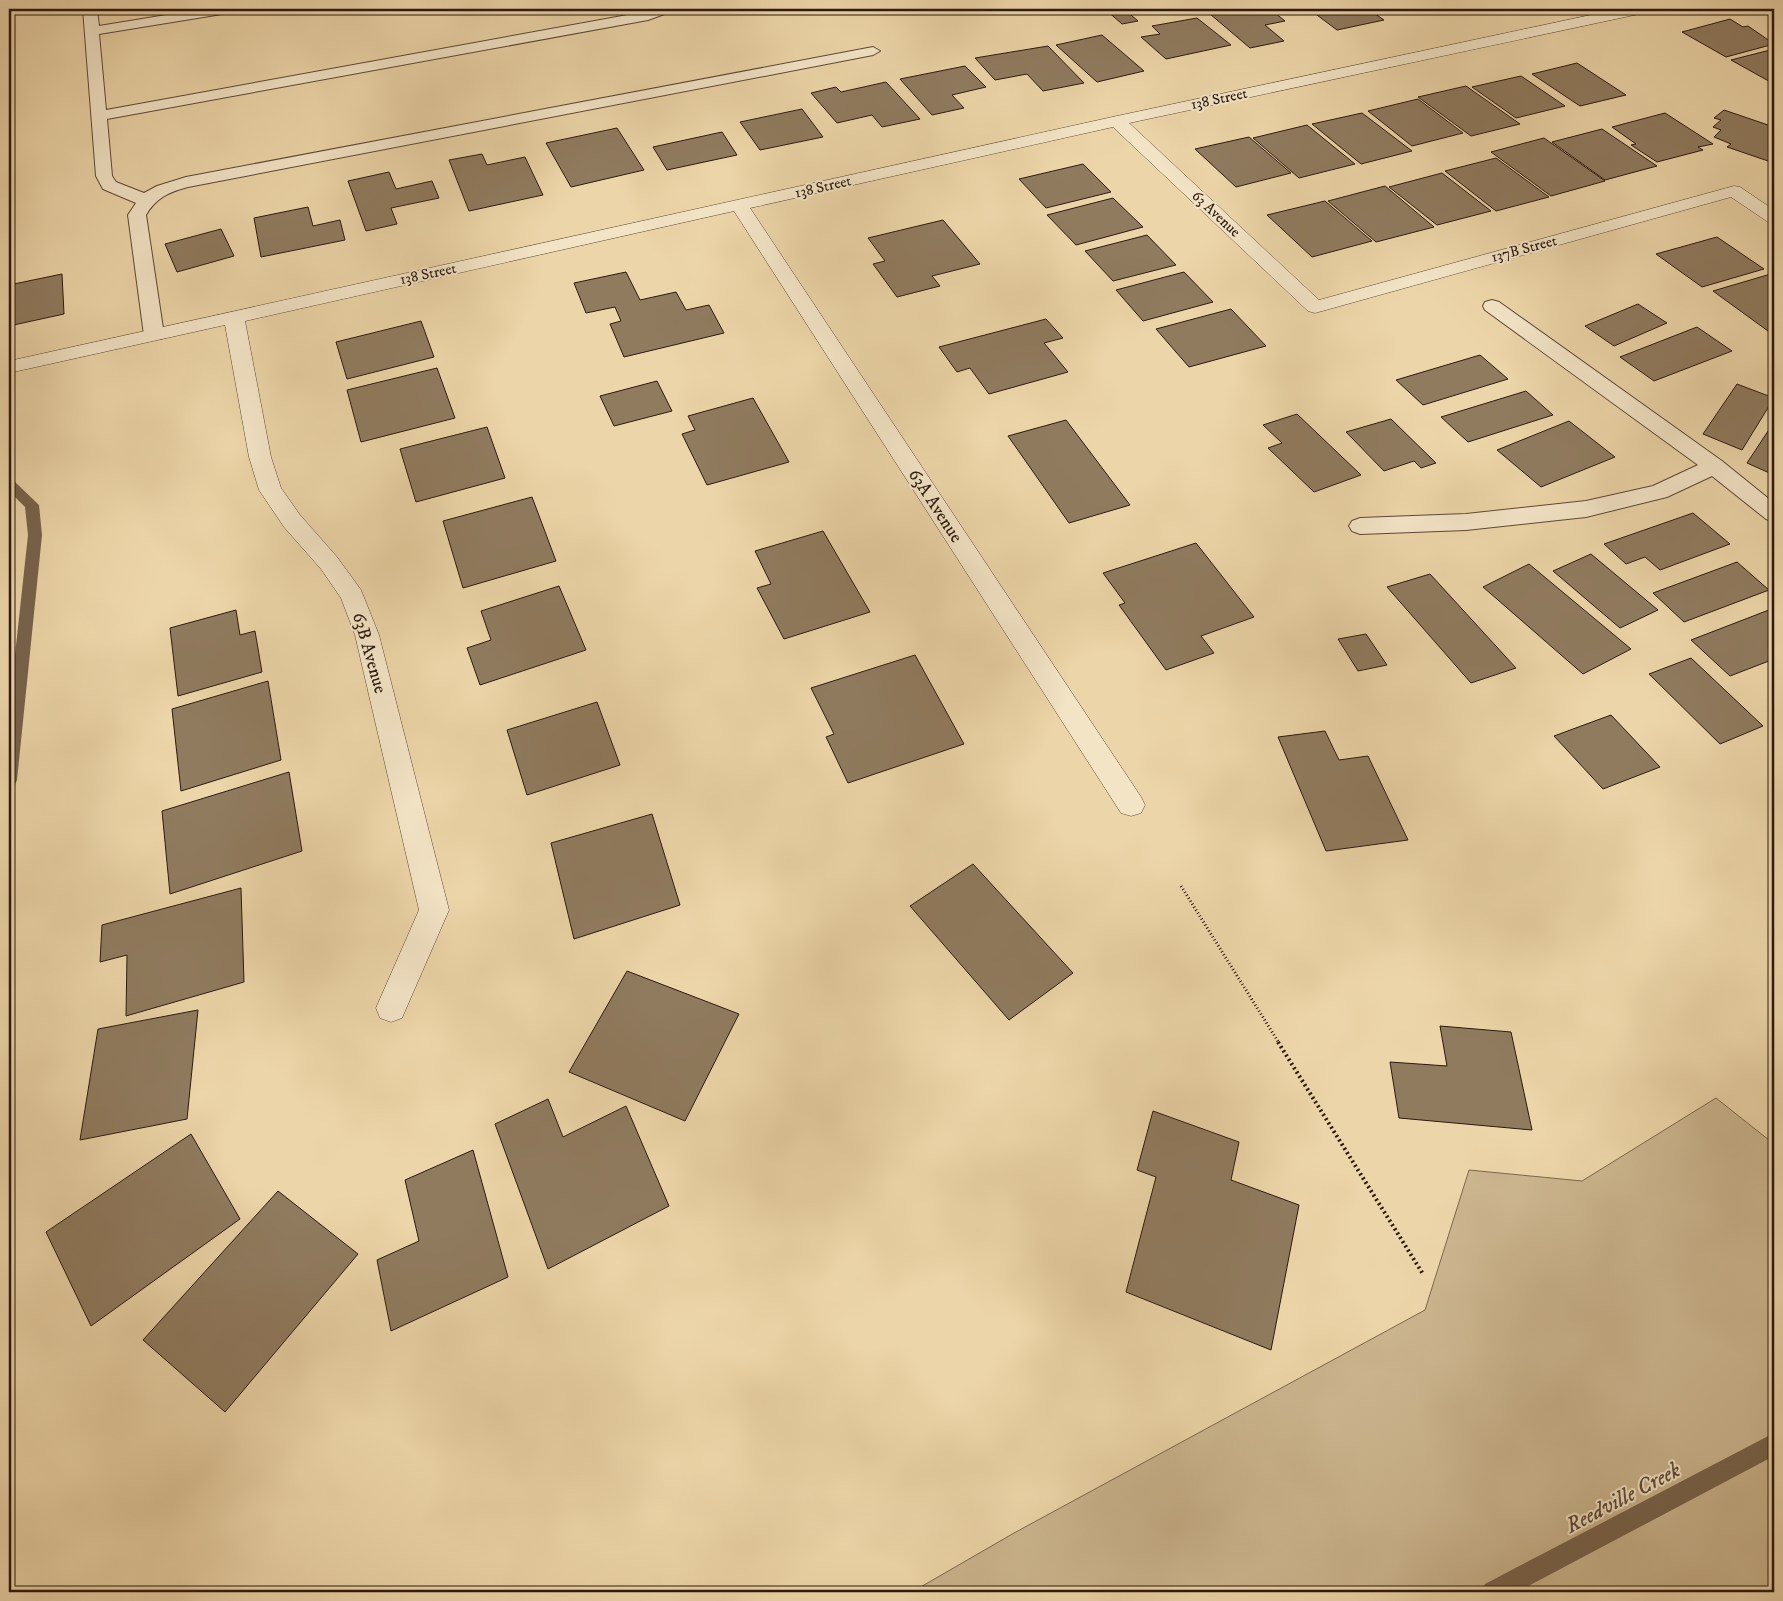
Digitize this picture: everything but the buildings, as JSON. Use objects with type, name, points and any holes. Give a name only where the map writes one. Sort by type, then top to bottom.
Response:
[{"type":"street","name":"138 Street","points":[[9,367],[1117,121],[1639,9]]},
{"type":"street","name":"63 Avenue","points":[[1117,121],[1315,307]]},
{"type":"street","name":"137B Street","points":[[1315,307],[1734,191],[1774,218]]},
{"type":"street","name":"63A Avenue","points":[[740,206],[1131,805]]},
{"type":"street","name":"63B Avenue","points":[[234,317],[260,457],[270,490],[292,521],[330,563],[352,596],[367,635],[434,910],[391,1008]]},
{"type":"lane","points":[[90,9],[104,176],[109,185],[145,200]]},
{"type":"lane","points":[[92,32],[228,9]]},
{"type":"lane","points":[[99,116],[638,18],[664,9]]},
{"type":"lane","points":[[154,335],[137,215],[145,200],[157,190],[186,182],[873,52]]},
{"type":"lane","points":[[1492,306],[1714,466],[1774,514]]},
{"type":"lane","points":[[1360,526],[1466,522],[1586,509],[1659,492],[1714,466]]},
{"type":"path","points":[[1181,886],[1423,1274]]},
{"type":"shaded area","points":[[1716,1098],[1774,1144],[1774,1592],[912,1592],[1014,1533],[1425,1310],[1469,1170],[1582,1181]]},
{"type":"waterway","name":"Reedville Creek","points":[[9,484],[32,505],[35,535],[9,780]]},
{"type":"waterway","name":"Reedville Creek","points":[[1493,1592],[1774,1444]]}]
